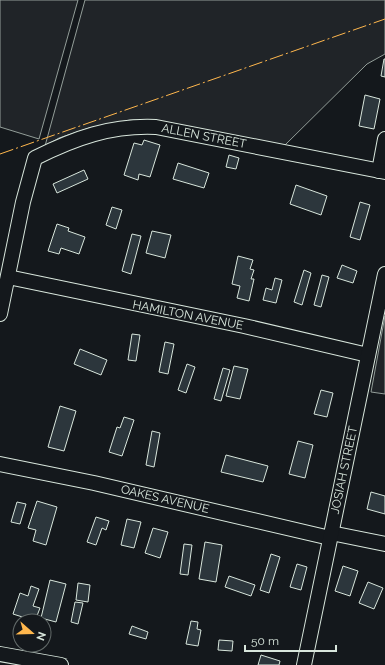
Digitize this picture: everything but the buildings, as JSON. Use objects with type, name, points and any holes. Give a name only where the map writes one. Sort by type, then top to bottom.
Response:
[{"type":"street","name":"ALLEN STREET","points":[[8,277],[35,158],[62,144],[92,134],[132,126],[172,130],[382,171]]},
{"type":"street","points":[[382,171],[385,139]]},
{"type":"street","name":"JOSIAH STREET","points":[[304,665],[385,274]]},
{"type":"street","points":[[0,314],[8,277]]},
{"type":"street","name":"HAMILTON AVENUE","points":[[8,277],[244,326],[368,354]]},
{"type":"street","name":"OAKES AVENUE","points":[[0,464],[330,535],[385,544]]},
{"type":"street","points":[[0,654],[61,665]]},
{"type":"shaded area","points":[[0,0],[78,0],[39,139],[0,127]]},
{"type":"shaded area","points":[[85,0],[385,0],[385,54],[367,64],[284,146],[156,121],[130,120],[89,128],[59,138],[45,146]]},
{"type":"shaded area","points":[[385,316],[385,394],[371,392]]},
{"type":"power","points":[[0,154],[385,19]]}]
